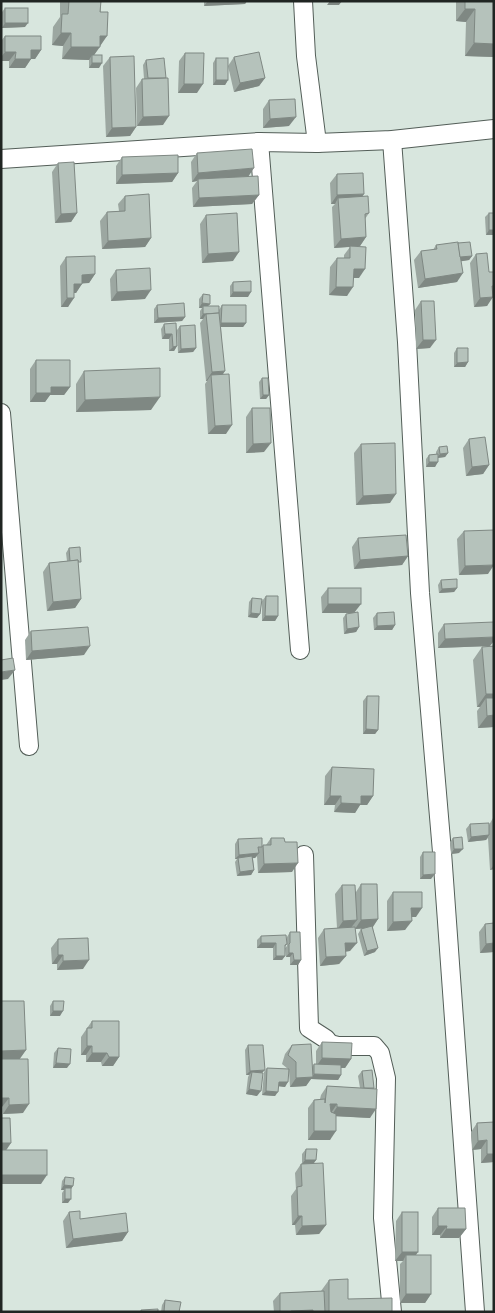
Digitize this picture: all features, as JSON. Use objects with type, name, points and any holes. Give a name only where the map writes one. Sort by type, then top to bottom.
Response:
[{"type":"street","points":[[303,1],[306,56],[316,143]]},
{"type":"street","points":[[1,160],[258,142],[316,143],[392,140],[494,129]]},
{"type":"street","points":[[392,140],[407,342],[420,593],[442,852],[475,1312]]},
{"type":"street","points":[[258,142],[300,650]]},
{"type":"street","points":[[1,413],[29,746]]},
{"type":"street","points":[[304,855],[309,1028],[326,1039],[330,1044],[338,1046],[374,1046],[380,1053],[386,1078],[383,1218],[392,1312]]},
{"type":"building","points":[[69,1],[101,1],[100,12],[108,12],[107,36],[100,36],[100,47],[71,47],[71,33],[61,33],[62,14],[68,14]]},
{"type":"building","points":[[465,1],[494,1],[494,44],[474,43],[475,9],[465,9]]},
{"type":"building","points":[[5,8],[28,8],[28,23],[5,23]]},
{"type":"building","points":[[5,36],[41,36],[41,50],[31,50],[31,59],[15,59],[16,52],[5,52]]},
{"type":"building","points":[[259,52],[265,78],[240,83],[234,57]]},
{"type":"building","points":[[185,53],[204,53],[203,84],[184,84]]},
{"type":"building","points":[[92,55],[102,55],[102,63],[92,63]]},
{"type":"building","points":[[134,56],[136,127],[112,128],[110,57]]},
{"type":"building","points":[[164,58],[166,78],[148,78],[146,60]]},
{"type":"building","points":[[216,58],[228,58],[228,80],[216,80]]},
{"type":"building","points":[[168,78],[169,116],[143,117],[142,79]]},
{"type":"building","points":[[295,99],[296,117],[270,119],[269,100]]},
{"type":"building","points":[[252,149],[254,168],[198,173],[197,153]]},
{"type":"building","points":[[178,155],[178,173],[122,175],[122,157]]},
{"type":"building","points":[[74,162],[77,213],[61,214],[58,163]]},
{"type":"building","points":[[363,173],[364,194],[337,195],[337,174]]},
{"type":"building","points":[[258,176],[259,195],[199,198],[198,179]]},
{"type":"building","points":[[149,194],[151,238],[108,241],[107,212],[125,211],[125,196]]},
{"type":"building","points":[[368,196],[369,213],[365,214],[366,237],[341,239],[338,198]]},
{"type":"building","points":[[237,213],[239,252],[208,254],[206,215]]},
{"type":"building","points":[[489,213],[494,213],[494,230],[489,230]]},
{"type":"building","points":[[458,242],[463,273],[425,279],[421,251],[437,249],[436,245]]},
{"type":"building","points":[[470,242],[472,256],[460,257],[458,243]]},
{"type":"building","points":[[350,246],[366,247],[365,269],[354,269],[353,287],[336,287],[337,258],[350,258]]},
{"type":"building","points":[[487,253],[489,272],[494,272],[493,297],[480,298],[476,254]]},
{"type":"building","points":[[95,256],[95,274],[82,275],[82,284],[74,284],[74,298],[67,298],[66,257]]},
{"type":"building","points":[[150,268],[151,290],[117,292],[116,270]]},
{"type":"building","points":[[251,281],[251,292],[233,292],[233,282]]},
{"type":"building","points":[[203,294],[210,295],[210,304],[202,303]]},
{"type":"building","points":[[421,301],[434,301],[436,340],[423,340]]},
{"type":"building","points":[[184,303],[185,317],[158,318],[157,305]]},
{"type":"building","points":[[222,305],[246,305],[246,323],[221,323]]},
{"type":"building","points":[[203,306],[219,306],[219,313],[203,314]]},
{"type":"building","points":[[219,313],[225,371],[212,372],[206,314]]},
{"type":"building","points":[[176,323],[177,346],[173,347],[172,334],[165,334],[164,324]]},
{"type":"building","points":[[195,325],[196,348],[181,349],[180,326]]},
{"type":"building","points":[[457,348],[468,348],[468,362],[457,363]]},
{"type":"building","points":[[36,360],[70,360],[70,387],[51,387],[51,393],[36,393]]},
{"type":"building","points":[[160,368],[160,397],[85,400],[84,371]]},
{"type":"building","points":[[229,374],[232,425],[215,426],[211,375]]},
{"type":"building","points":[[262,378],[268,378],[269,395],[263,395]]},
{"type":"building","points":[[252,408],[270,408],[271,443],[253,444]]},
{"type":"building","points":[[485,437],[489,465],[472,467],[469,439]]},
{"type":"building","points":[[395,443],[396,494],[363,496],[361,444]]},
{"type":"building","points":[[447,446],[448,453],[440,454],[439,447]]},
{"type":"building","points":[[438,454],[438,462],[429,462],[429,455]]},
{"type":"building","points":[[494,530],[494,565],[465,566],[464,531]]},
{"type":"building","points":[[406,535],[408,556],[360,560],[358,538]]},
{"type":"building","points":[[80,547],[81,562],[78,562],[78,560],[70,561],[69,548]]},
{"type":"building","points":[[78,560],[81,599],[53,602],[49,563]]},
{"type":"building","points":[[457,579],[457,588],[442,589],[441,580]]},
{"type":"building","points":[[328,588],[361,588],[361,604],[328,604]]},
{"type":"building","points":[[266,596],[278,596],[278,616],[265,616]]},
{"type":"building","points":[[252,598],[262,599],[260,614],[251,613]]},
{"type":"building","points":[[358,612],[359,627],[347,629],[346,614]]},
{"type":"building","points":[[394,612],[395,625],[377,626],[377,613]]},
{"type":"building","points":[[494,622],[494,637],[445,639],[444,624]]},
{"type":"building","points":[[88,627],[90,646],[32,651],[31,631]]},
{"type":"building","points":[[494,646],[494,694],[486,694],[482,647]]},
{"type":"building","points":[[13,658],[15,670],[1,672],[1,660]]},
{"type":"building","points":[[367,696],[379,696],[378,730],[366,729]]},
{"type":"building","points":[[486,698],[494,698],[494,715],[487,716]]},
{"type":"building","points":[[332,767],[374,769],[373,796],[361,796],[361,804],[341,803],[341,796],[330,796]]},
{"type":"building","points":[[489,823],[489,835],[471,837],[470,824]]},
{"type":"building","points":[[462,837],[463,849],[454,849],[453,838]]},
{"type":"building","points":[[262,838],[262,847],[258,847],[259,853],[239,855],[238,839]]},
{"type":"building","points":[[271,838],[284,838],[285,842],[297,842],[298,863],[264,864],[263,845],[271,845]]},
{"type":"building","points":[[423,852],[435,852],[435,874],[423,875]]},
{"type":"building","points":[[252,856],[254,870],[240,872],[238,858]]},
{"type":"building","points":[[361,884],[377,884],[378,919],[361,920]]},
{"type":"building","points":[[342,885],[355,885],[357,920],[343,921]]},
{"type":"building","points":[[393,892],[422,892],[422,908],[411,908],[412,921],[393,922]]},
{"type":"building","points":[[494,923],[494,943],[486,944],[485,924]]},
{"type":"building","points":[[372,926],[378,948],[367,951],[361,929]]},
{"type":"building","points":[[355,927],[357,943],[345,943],[346,956],[326,957],[324,929]]},
{"type":"building","points":[[290,932],[300,932],[301,960],[294,960],[293,953],[289,953]]},
{"type":"building","points":[[286,935],[285,956],[276,956],[276,943],[261,943],[261,936]]},
{"type":"building","points":[[88,938],[89,960],[63,961],[63,955],[58,955],[58,939]]},
{"type":"building","points":[[1,1001],[24,1001],[26,1050],[1,1051]]},
{"type":"building","points":[[53,1001],[64,1001],[63,1011],[53,1011]]},
{"type":"building","points":[[92,1021],[119,1021],[119,1057],[109,1057],[107,1053],[92,1053],[92,1046],[87,1046],[87,1028],[92,1028]]},
{"type":"building","points":[[322,1042],[352,1043],[351,1059],[322,1058]]},
{"type":"building","points":[[311,1044],[313,1077],[296,1078],[296,1062],[288,1055],[292,1045]]},
{"type":"building","points":[[248,1045],[263,1045],[265,1070],[250,1071]]},
{"type":"building","points":[[58,1048],[71,1049],[70,1064],[56,1063]]},
{"type":"building","points":[[1,1059],[28,1059],[29,1104],[9,1105],[9,1098],[1,1098]]},
{"type":"building","points":[[314,1064],[341,1065],[341,1075],[314,1074]]},
{"type":"building","points":[[267,1068],[289,1069],[288,1082],[279,1082],[278,1092],[266,1091]]},
{"type":"building","points":[[372,1070],[374,1088],[364,1088],[362,1071]]},
{"type":"building","points":[[252,1072],[263,1073],[261,1091],[249,1089]]},
{"type":"building","points":[[327,1086],[377,1089],[376,1109],[337,1107],[337,1104],[330,1104],[331,1112],[336,1114],[336,1131],[314,1131],[314,1100],[325,1099],[325,1103]]},
{"type":"building","points":[[1,1118],[10,1118],[11,1143],[1,1143]]},
{"type":"building","points":[[494,1122],[494,1154],[487,1154],[487,1140],[478,1141],[477,1123]]},
{"type":"building","points":[[306,1149],[317,1149],[316,1160],[305,1160]]},
{"type":"building","points":[[1,1150],[47,1150],[47,1175],[1,1175]]},
{"type":"building","points":[[323,1163],[326,1225],[302,1226],[302,1216],[298,1216],[297,1187],[302,1186],[301,1164]]},
{"type":"building","points":[[65,1177],[74,1178],[73,1186],[64,1185]]},
{"type":"building","points":[[65,1188],[71,1188],[71,1199],[65,1199]]},
{"type":"building","points":[[438,1208],[465,1208],[466,1229],[446,1229],[447,1226],[438,1226]]},
{"type":"building","points":[[80,1211],[80,1219],[126,1213],[128,1232],[73,1239],[69,1212]]},
{"type":"building","points":[[402,1212],[418,1212],[418,1252],[402,1252]]},
{"type":"building","points":[[406,1255],[431,1255],[431,1294],[406,1294]]},
{"type":"building","points":[[348,1279],[348,1299],[392,1298],[392,1312],[329,1312],[329,1280]]},
{"type":"building","points":[[324,1291],[325,1312],[313,1312],[313,1310],[280,1312],[280,1293]]},
{"type":"building","points":[[165,1300],[181,1302],[179,1312],[164,1312]]},
{"type":"building","points":[[158,1309],[158,1312],[141,1312],[141,1310]]}]
